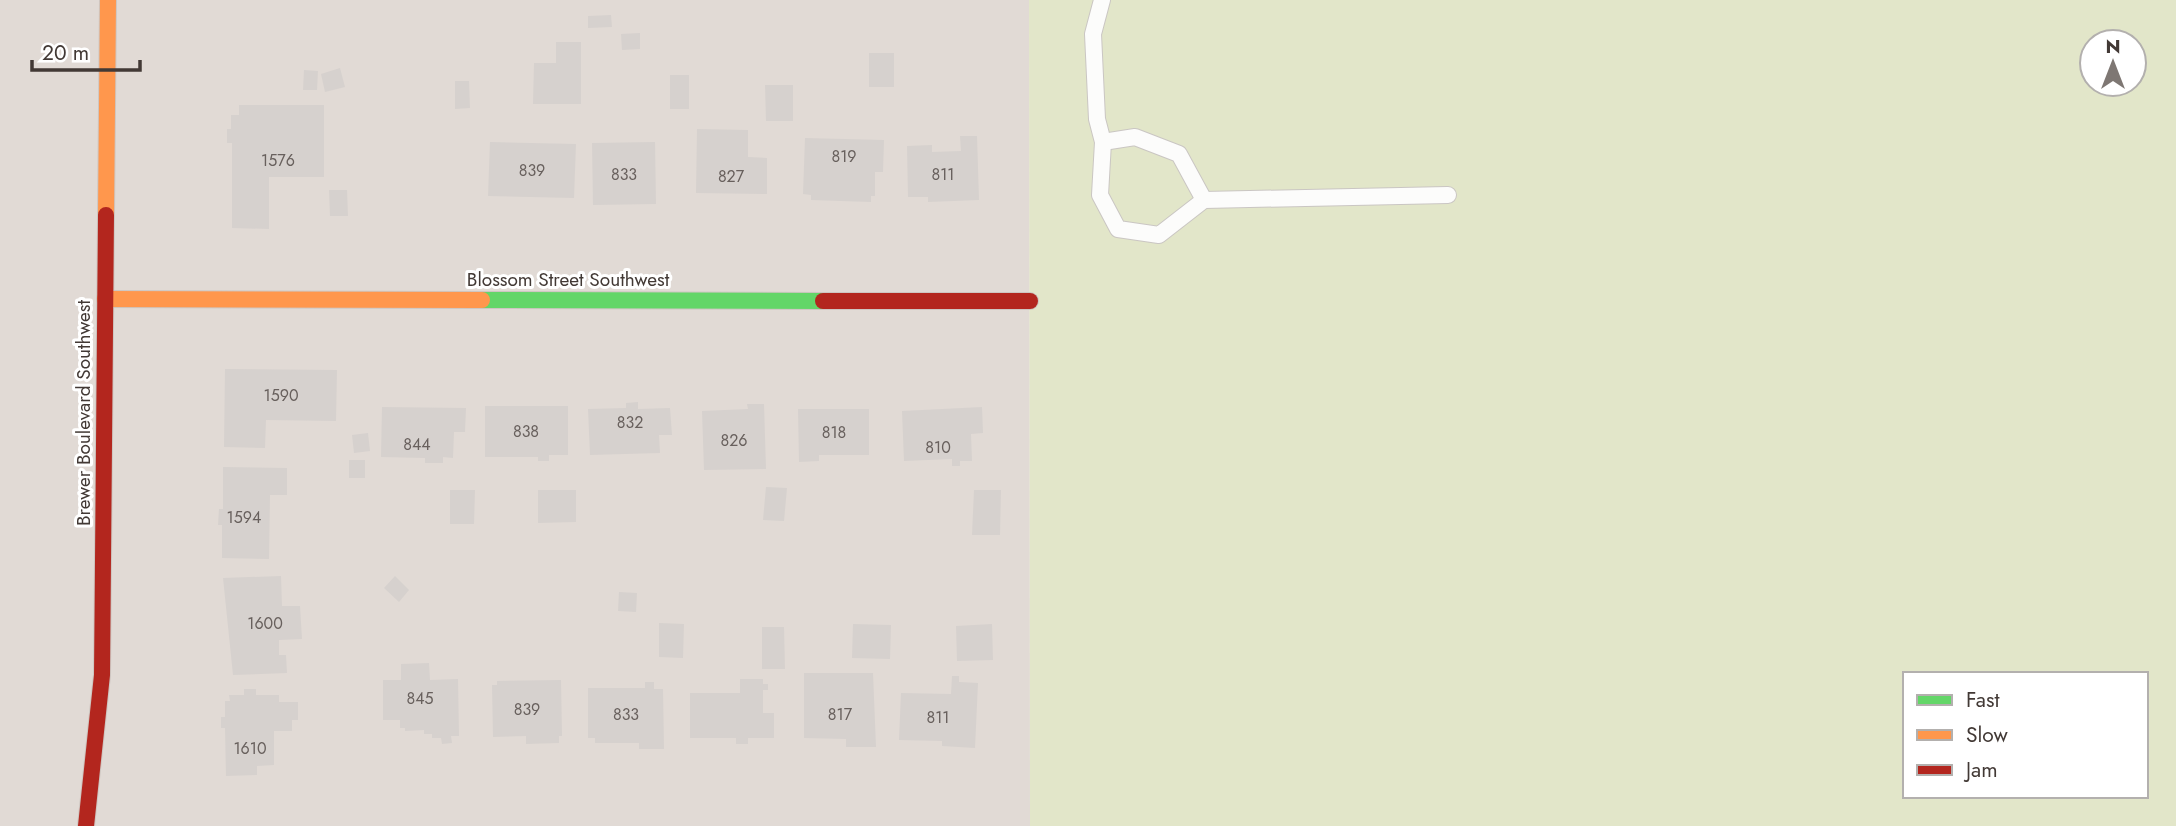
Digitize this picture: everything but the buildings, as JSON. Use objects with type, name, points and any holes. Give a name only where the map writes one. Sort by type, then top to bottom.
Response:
[{"type":"street","name":"Brewer Boulevard Southwest","points":[[86,826],[102,675],[108,0]]},
{"type":"street","name":"Blossom Street Southwest","points":[[105,299],[1030,301]]},
{"type":"lane","points":[[1102,0],[1093,34],[1097,119],[1103,142],[1100,195],[1118,229],[1160,235],[1204,200],[1448,195]]},
{"type":"lane","points":[[1103,142],[1135,137],[1180,154],[1204,200]]},
{"type":"shaded area","points":[[0,0],[1029,0],[1030,826],[0,826]]},
{"type":"green space","points":[[1029,0],[2176,0],[2176,826],[1030,826]]},
{"type":"traffic: fast","points":[[482,300],[823,301]]},
{"type":"traffic: slow","points":[[106,215],[108,0]]},
{"type":"traffic: slow","points":[[105,299],[482,300]]},
{"type":"traffic: jam","points":[[86,826],[102,675],[106,215]]},
{"type":"traffic: jam","points":[[823,301],[1030,301]]}]
